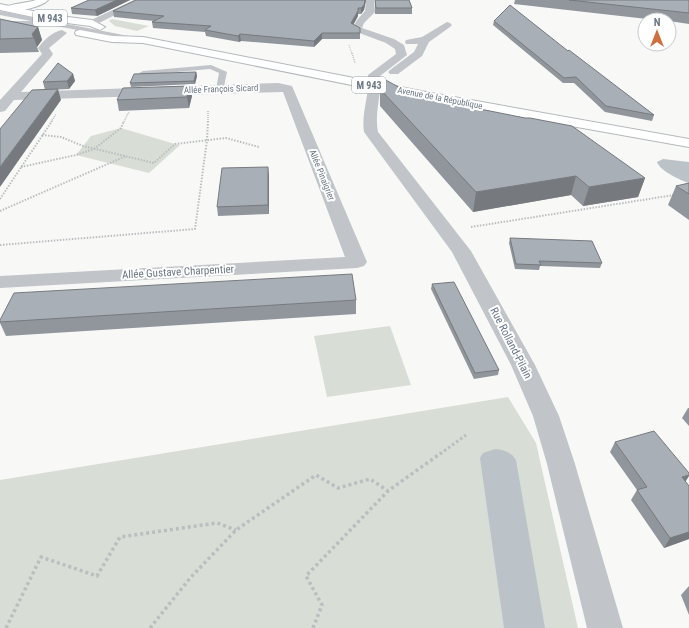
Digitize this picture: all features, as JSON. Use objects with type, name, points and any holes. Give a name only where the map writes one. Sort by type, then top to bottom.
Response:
[{"type":"main road","points":[[3,9],[29,6],[44,0]]},
{"type":"main road","name":"Avenue de la République","points":[[3,9],[128,33],[143,40]]},
{"type":"main road","name":"Avenue de la République","points":[[0,19],[43,17],[62,33],[80,33],[112,39],[143,40],[596,128],[689,143]]},
{"type":"main road","name":"Avenue de la République","points":[[80,33],[94,26]]},
{"type":"main road","name":"Avenue de la République","points":[[596,128],[637,143],[689,153]]},
{"type":"street","points":[[94,26],[141,0]]},
{"type":"street","points":[[370,0],[370,12],[359,26],[395,44],[425,40],[448,25]]},
{"type":"street","name":"Avenue de la République","points":[[0,24],[43,17]]},
{"type":"street","points":[[0,108],[46,57],[48,54],[43,48],[62,33]]},
{"type":"street","points":[[376,86],[418,54],[425,40]]},
{"type":"street","name":"Rue Rolland-Pilain","points":[[395,44],[400,47],[402,55],[374,75],[376,86],[369,116],[371,132],[461,250],[523,365],[546,416],[562,464],[605,628]]},
{"type":"street","name":"Allée François Sicard","points":[[11,96],[278,87],[288,89]]},
{"type":"street","name":"Allée Pinaigrier","points":[[288,89],[357,262]]},
{"type":"street","name":"Allée Gustave Charpentier","points":[[0,282],[357,262]]},
{"type":"lane","points":[[3,9],[94,26]]},
{"type":"lane","points":[[143,73],[211,67],[223,72],[220,89]]},
{"type":"path","points":[[356,68],[350,47],[349,37],[350,32],[359,26]]},
{"type":"path","points":[[0,245],[195,229],[207,140],[208,110]]},
{"type":"path","points":[[21,166],[76,155],[94,149],[121,128],[128,113],[136,113]]},
{"type":"path","points":[[0,199],[56,114]]},
{"type":"path","points":[[42,134],[61,137],[83,146],[154,163],[175,144],[226,138],[259,147]]},
{"type":"path","points":[[0,211],[126,156]]},
{"type":"path","points":[[447,231],[681,194]]},
{"type":"path","points":[[313,628],[322,605],[306,576],[388,490],[466,434]]},
{"type":"path","points":[[150,628],[191,577],[236,530],[316,475],[338,488],[370,479],[388,490]]},
{"type":"path","points":[[6,628],[41,557],[97,576],[120,537],[217,523],[236,530]]},
{"type":"shaded area","points":[[112,19],[149,26],[137,31],[115,26],[109,21]]},
{"type":"shaded area","points":[[121,128],[180,145],[149,173],[76,155],[91,136]]},
{"type":"shaded area","points":[[663,159],[689,162],[689,183],[666,172],[657,162]]},
{"type":"shaded area","points":[[390,326],[411,385],[327,397],[314,336]]},
{"type":"shaded area","points":[[508,397],[536,443],[578,628],[0,628],[0,480]]},
{"type":"shaded area","points":[[495,449],[507,452],[516,460],[545,628],[504,628],[480,458],[483,453]]},
{"type":"building","points":[[89,0],[117,0],[95,10],[71,8]]},
{"type":"building","points":[[136,0],[365,0],[364,5],[361,8],[358,8],[358,11],[351,23],[360,28],[360,33],[322,33],[314,41],[240,34],[238,36],[205,30],[211,26],[152,22],[164,16],[113,11]]},
{"type":"building","points":[[375,0],[409,0],[412,8],[376,8]]},
{"type":"building","points":[[569,0],[689,0],[689,13]]},
{"type":"building","points":[[510,5],[568,51],[569,50],[654,115],[606,106],[576,77],[564,78],[494,21]]},
{"type":"building","points":[[0,19],[38,27],[32,34],[34,38],[0,39]]},
{"type":"building","points":[[58,63],[73,74],[67,81],[43,82]]},
{"type":"building","points":[[196,72],[194,81],[130,83],[134,74]]},
{"type":"building","points":[[382,78],[415,96],[572,126],[645,178],[589,187],[576,176],[476,192],[380,89]]},
{"type":"building","points":[[190,86],[187,97],[117,100],[123,88]]},
{"type":"building","points":[[58,89],[0,167],[0,129],[32,90]]},
{"type":"building","points":[[268,167],[268,205],[217,207],[222,168]]},
{"type":"building","points":[[689,183],[689,194],[676,186]]},
{"type":"building","points":[[510,238],[592,241],[602,263],[539,261],[541,265],[516,264]]},
{"type":"building","points":[[352,274],[356,300],[0,322],[14,293]]},
{"type":"building","points":[[454,282],[499,370],[475,373],[432,284]]},
{"type":"building","points":[[654,431],[689,473],[689,475],[682,477],[689,486],[689,532],[670,538],[637,490],[647,487],[615,442]]}]
